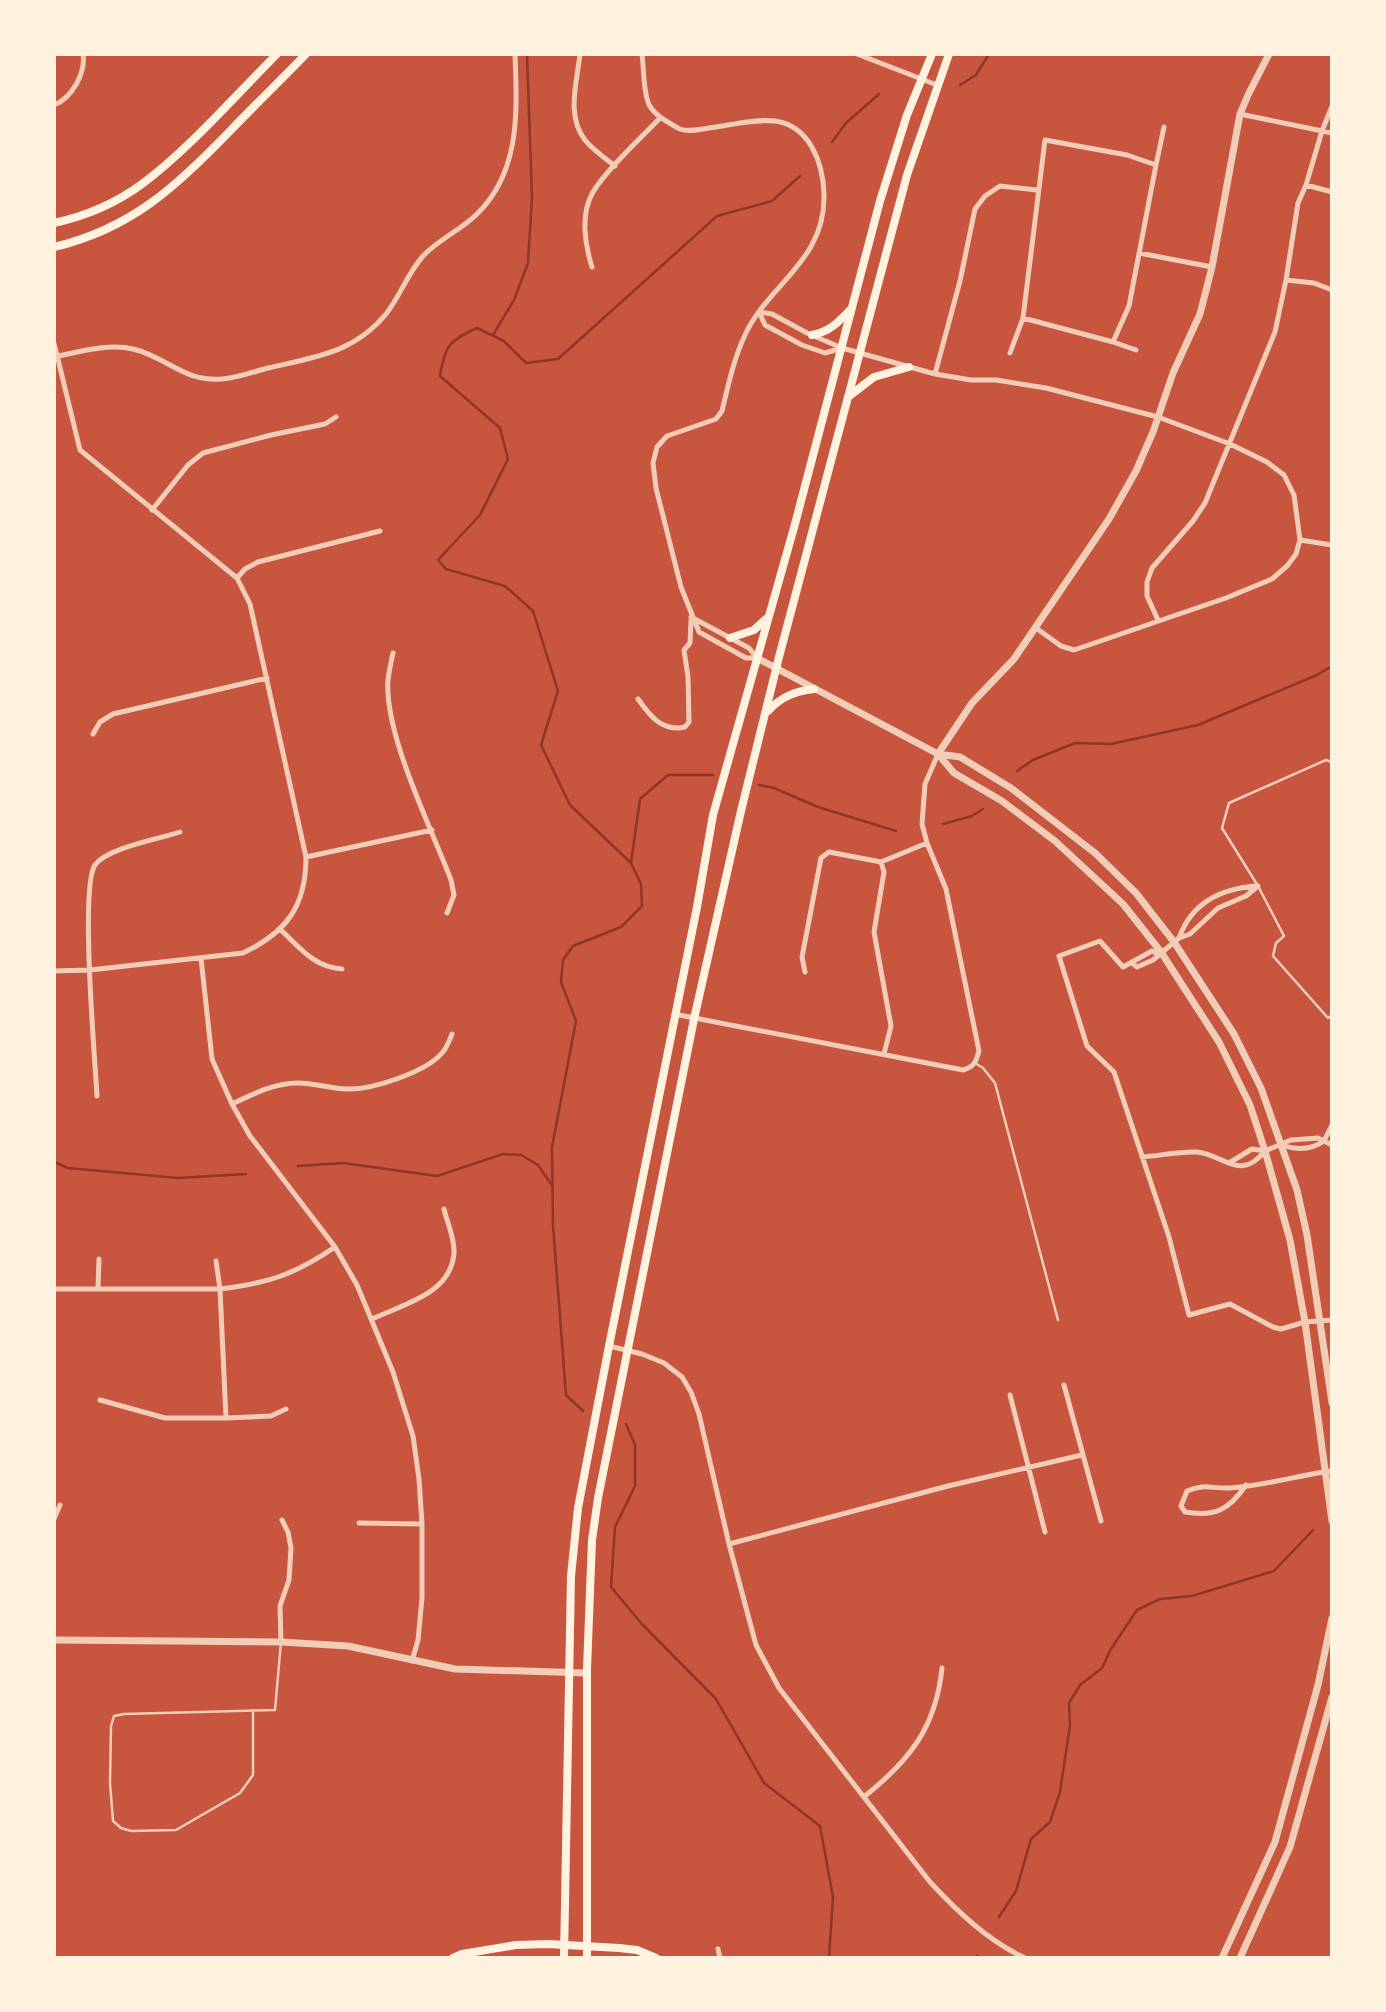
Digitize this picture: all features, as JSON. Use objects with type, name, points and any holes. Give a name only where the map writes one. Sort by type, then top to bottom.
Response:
[{"type":"main road","points":[[54,223],[83,216],[142,184],[197,134],[277,54]]},
{"type":"main road","points":[[54,247],[91,237],[154,203],[196,167],[306,54]]},
{"type":"main road","points":[[564,1958],[571,1576],[578,1508],[609,1346],[713,815],[895,152],[921,77],[932,54]]},
{"type":"main road","points":[[587,1958],[587,1673],[592,1540],[626,1350],[694,1019],[766,713],[907,175],[949,54]]},
{"type":"main road","points":[[812,335],[820,334],[838,324],[853,307]]},
{"type":"main road","points":[[848,397],[874,377],[909,367]]},
{"type":"main road","points":[[730,638],[754,630],[768,617]]},
{"type":"main road","points":[[766,713],[776,702],[789,695],[814,689]]},
{"type":"main road","points":[[453,1958],[461,1954],[516,1945],[637,1950],[656,1958]]},
{"type":"street","points":[[54,105],[61,102],[77,84],[84,61],[83,54]]},
{"type":"street","points":[[56,356],[116,347],[131,348],[153,356],[193,378],[225,379],[328,354],[367,335],[386,314],[423,256],[476,215],[500,186],[513,153],[515,54]]},
{"type":"street","points":[[580,54],[574,117],[578,130],[587,142],[615,166]]},
{"type":"street","points":[[642,54],[648,103],[660,118],[681,129],[694,130],[775,121],[798,132],[815,151],[821,168],[824,195],[820,223],[808,253],[793,275],[759,312],[745,335],[722,411],[716,419],[667,436],[657,447],[653,463],[656,488],[691,617],[699,632],[746,658],[757,658]]},
{"type":"street","points":[[857,54],[937,85]]},
{"type":"street","points":[[674,1014],[963,1070],[975,1063],[979,1051],[946,888],[927,844],[922,824],[925,784],[938,754],[972,703],[1014,659],[1109,519],[1136,471],[1173,373],[1200,314],[1212,267],[1240,114],[1269,54]]},
{"type":"street","points":[[1158,620],[1147,596],[1147,582],[1152,568],[1205,503],[1275,332],[1298,203],[1332,106]]},
{"type":"street","points":[[1240,114],[1332,133]]},
{"type":"street","points":[[592,267],[585,246],[586,209],[592,192],[660,118]]},
{"type":"street","points":[[1113,342],[1129,306],[1164,127]]},
{"type":"street","points":[[1010,353],[1023,318],[1045,140],[1127,155],[1156,165]]},
{"type":"street","points":[[935,374],[960,281],[975,209],[985,196],[1000,186],[1037,190]]},
{"type":"street","points":[[1306,186],[1332,192]]},
{"type":"street","points":[[1139,253],[1212,267]]},
{"type":"street","points":[[1286,280],[1314,283],[1332,290]]},
{"type":"street","points":[[759,312],[772,314],[812,335],[859,354],[935,374],[1046,387],[1158,417],[1231,444],[1267,462],[1284,475],[1294,495],[1300,540],[1291,560],[1272,579],[1226,598],[1074,650],[1061,646],[1035,628]]},
{"type":"street","points":[[759,312],[765,325],[802,345],[825,353],[842,348]]},
{"type":"street","points":[[1023,318],[1136,350]]},
{"type":"street","points":[[54,343],[80,450],[237,578],[250,604],[306,857],[303,891],[295,910],[281,930],[243,953],[90,970],[54,971]]},
{"type":"street","points":[[152,510],[188,465],[203,453],[325,424],[336,417]]},
{"type":"street","points":[[237,578],[245,569],[258,562],[380,531]]},
{"type":"street","points":[[1300,540],[1332,545]]},
{"type":"street","points":[[691,617],[749,648],[757,658],[814,689],[938,754],[960,757],[1011,788],[1066,828],[1136,893],[1177,940],[1249,1061],[1282,1145],[1297,1190],[1307,1235],[1332,1403]]},
{"type":"street","points":[[638,699],[648,713],[665,726],[679,729],[689,722],[688,677],[684,650],[690,643],[691,617]]},
{"type":"street","points":[[393,653],[388,681],[398,746],[451,880],[454,895],[447,913]]},
{"type":"street","points":[[93,734],[100,722],[113,714],[267,678]]},
{"type":"street","points":[[938,754],[954,773],[1002,801],[1084,865],[1124,904],[1219,1042],[1250,1105],[1290,1240],[1328,1471],[1332,1521]]},
{"type":"street","points":[[306,857],[432,830]]},
{"type":"street","points":[[97,1096],[90,970],[89,881],[95,865],[105,855],[180,832]]},
{"type":"street","points":[[805,972],[802,957],[821,858],[830,852],[881,862],[927,844]]},
{"type":"street","points":[[881,862],[884,872],[874,932],[891,1026],[884,1054]]},
{"type":"street","points":[[1177,940],[1182,927],[1214,897],[1233,887],[1258,886]]},
{"type":"street","points":[[1159,953],[1190,934],[1218,908],[1246,896],[1258,886]]},
{"type":"street","points":[[281,930],[314,961],[327,968],[342,969]]},
{"type":"street","points":[[1159,953],[1152,951],[1134,960],[1133,964],[1123,967],[1100,941],[1059,956],[1087,1046],[1114,1072],[1169,1237],[1189,1315],[1230,1304],[1281,1329],[1305,1322],[1332,1320]]},
{"type":"street","points":[[201,958],[212,1059],[250,1136],[335,1247],[357,1285],[393,1372],[413,1436],[422,1524],[421,1619],[412,1661]]},
{"type":"street","points":[[232,1104],[283,1084],[299,1083],[346,1090],[367,1088],[433,1062],[444,1052],[452,1034]]},
{"type":"street","points":[[1282,1145],[1294,1150],[1318,1145],[1324,1141],[1332,1125]]},
{"type":"street","points":[[1229,1163],[1252,1149],[1265,1151],[1292,1140],[1318,1138],[1332,1145]]},
{"type":"street","points":[[1142,1157],[1198,1152],[1244,1166],[1257,1161],[1265,1151]]},
{"type":"street","points":[[372,1319],[437,1289],[450,1272],[454,1251],[444,1209]]},
{"type":"street","points":[[54,1289],[220,1289],[275,1280],[306,1266],[335,1247]]},
{"type":"street","points":[[98,1288],[99,1259]]},
{"type":"street","points":[[216,1261],[220,1289],[226,1418]]},
{"type":"street","points":[[609,1346],[642,1354],[664,1363],[682,1377],[691,1391],[756,1644],[779,1688],[949,1903],[998,1944],[1025,1958]]},
{"type":"street","points":[[1064,1385],[1101,1521]]},
{"type":"street","points":[[1010,1395],[1045,1532]]},
{"type":"street","points":[[100,1400],[165,1418],[271,1416],[286,1409]]},
{"type":"street","points":[[729,1544],[948,1486],[1082,1455]]},
{"type":"street","points":[[1246,1485],[1228,1507],[1216,1512],[1185,1512],[1181,1506],[1187,1491],[1200,1485],[1229,1488],[1246,1485],[1328,1471]]},
{"type":"street","points":[[54,1519],[60,1505]]},
{"type":"street","points":[[281,1642],[280,1606],[289,1580],[290,1548],[288,1532],[282,1520]]},
{"type":"street","points":[[359,1523],[422,1524]]},
{"type":"street","points":[[1222,1958],[1275,1842],[1320,1675],[1332,1618]]},
{"type":"street","points":[[54,1640],[281,1642],[348,1646],[455,1669],[587,1673]]},
{"type":"street","points":[[865,1796],[891,1775],[923,1735],[941,1687],[942,1668]]},
{"type":"street","points":[[1240,1958],[1290,1847],[1332,1698]]},
{"type":"street","points":[[718,1948],[720,1958]]},
{"type":"lane","points":[[1332,762],[1325,760],[1228,803],[1222,828],[1258,886],[1284,936],[1276,943],[1273,956],[1328,1018],[1332,1015]]},
{"type":"lane","points":[[975,1063],[983,1068],[995,1083],[1058,1320]]},
{"type":"lane","points":[[253,1710],[253,1775],[240,1793],[176,1830],[131,1831],[121,1828],[113,1821],[110,1783],[111,1726],[114,1717],[124,1714],[253,1710],[275,1710],[281,1642]]},
{"type":"waterway","points":[[493,335],[514,300],[528,263],[532,198],[527,54]]},
{"type":"waterway","points":[[960,85],[976,75],[989,54]]},
{"type":"waterway","points":[[832,142],[846,123],[879,94]]},
{"type":"waterway","points":[[583,1411],[566,1395],[553,1225],[552,1147],[576,1021],[561,982],[563,960],[573,946],[621,927],[642,906],[641,884],[631,863],[570,805],[541,745],[558,691],[533,611],[505,586],[446,569],[438,560],[480,515],[508,459],[500,428],[440,376],[450,345],[477,328],[504,341],[526,363],[558,359],[717,216],[772,201],[800,176]]},
{"type":"waterway","points":[[1017,771],[1033,760],[1075,743],[1111,744],[1198,725],[1317,675],[1332,666]]},
{"type":"waterway","points":[[631,863],[640,799],[668,775],[713,775]]},
{"type":"waterway","points":[[759,785],[896,831]]},
{"type":"waterway","points":[[943,824],[972,816],[983,809]]},
{"type":"waterway","points":[[298,1166],[343,1163],[437,1176],[503,1154],[521,1155],[538,1165],[553,1187]]},
{"type":"waterway","points":[[54,1162],[68,1168],[178,1178],[246,1174]]},
{"type":"waterway","points":[[626,1424],[635,1445],[635,1486],[615,1527],[611,1587],[641,1623],[716,1699],[764,1783],[820,1826],[833,1897],[829,1958]]},
{"type":"waterway","points":[[999,1917],[1016,1891],[1031,1839],[1050,1822],[1060,1792],[1070,1725],[1069,1703],[1080,1685],[1102,1668],[1111,1649],[1137,1610],[1160,1599],[1192,1596],[1274,1571],[1313,1530]]}]
